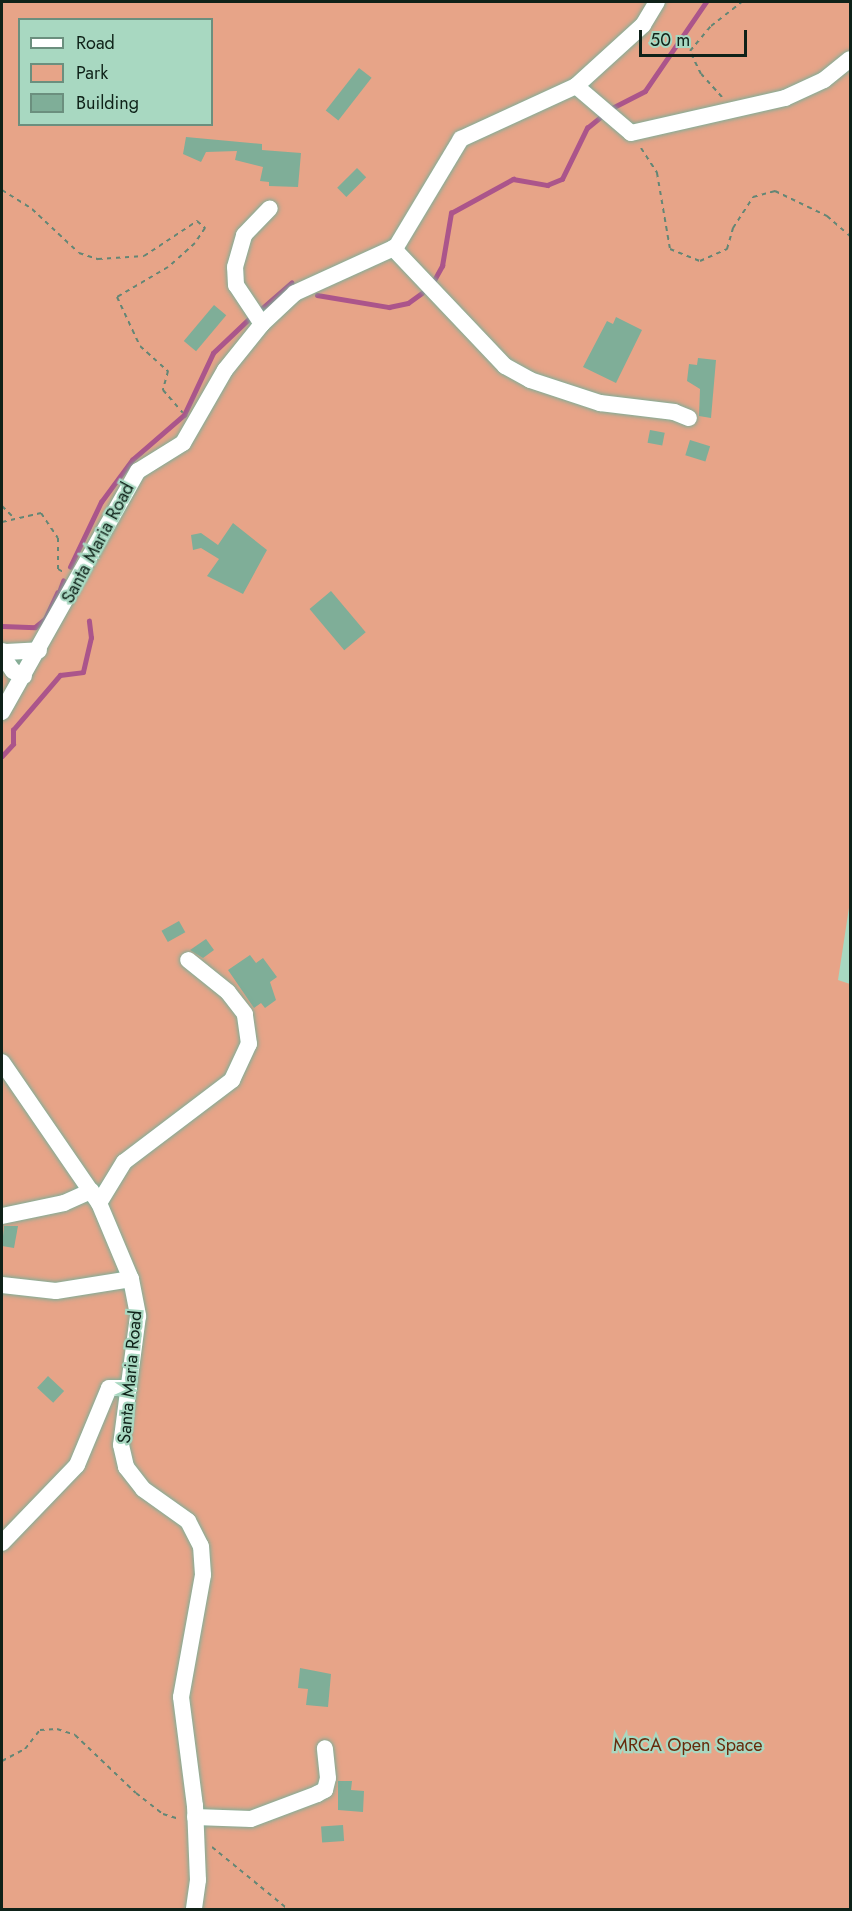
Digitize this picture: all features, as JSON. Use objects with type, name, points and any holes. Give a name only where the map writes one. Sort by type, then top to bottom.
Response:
[{"type":"street","points":[[657,2],[643,25],[581,92],[461,139],[393,248],[506,366],[530,380],[600,404],[674,412],[689,418]]},
{"type":"street","points":[[581,92],[627,131],[785,98],[824,80],[850,59]]},
{"type":"street","points":[[257,318],[236,285],[236,252],[244,235],[270,208]]},
{"type":"street","name":"Santa Maria Road","points":[[2,712],[138,471],[183,443],[257,318],[295,293],[393,248]]},
{"type":"street","points":[[24,676],[12,671],[6,661],[4,651],[39,650]]},
{"type":"street","points":[[2,1216],[95,1197],[124,1162],[232,1080],[249,1044],[245,1014],[228,992],[188,960]]},
{"type":"street","name":"Santa Maria Road","points":[[2,1062],[95,1197],[131,1279],[138,1316],[122,1445],[126,1467],[143,1489],[188,1521],[201,1546],[203,1575],[181,1697],[196,1825],[198,1880],[194,1910]]},
{"type":"street","points":[[2,1285],[56,1291],[131,1279]]},
{"type":"street","points":[[2,1543],[77,1465],[109,1388],[129,1388]]},
{"type":"street","points":[[196,1825],[267,1815],[301,1797],[325,1790],[328,1778],[326,1748]]},
{"type":"path","points":[[732,108],[701,74],[690,51],[711,26],[742,2]]},
{"type":"path","points":[[627,131],[657,173],[670,249],[700,261],[727,249],[733,228],[753,197],[775,191],[827,216],[850,236]]},
{"type":"path","points":[[2,190],[32,209],[79,253],[98,259],[144,256],[197,221],[205,228],[195,243],[168,267],[117,297],[140,346],[168,371],[163,390],[194,427]]},
{"type":"path","points":[[2,506],[14,518]]},
{"type":"path","points":[[2,522],[41,513],[58,538],[58,570],[78,579]]},
{"type":"path","points":[[2,1761],[24,1749],[40,1730],[66,1732],[83,1742],[163,1814],[196,1825],[289,1910]]},
{"type":"green space","name":"MRCA Open Space","points":[[2,2],[850,2],[850,901],[838,980],[850,984],[850,1909],[2,1910]]},
{"type":"building","points":[[359,68],[372,78],[338,120],[326,111]]},
{"type":"building","points":[[186,137],[262,144],[262,150],[301,153],[298,187],[269,186],[269,182],[260,181],[263,167],[235,160],[237,151],[206,152],[201,162],[183,154]]},
{"type":"building","points":[[357,168],[366,177],[346,197],[337,188]]},
{"type":"building","points":[[214,305],[226,315],[196,351],[184,341]]},
{"type":"building","points":[[616,317],[642,330],[616,383],[583,367],[607,321],[613,324]]},
{"type":"building","points":[[698,358],[716,360],[711,418],[699,416],[700,389],[687,381],[689,364],[697,365]]},
{"type":"building","points":[[650,430],[665,433],[662,446],[648,443]]},
{"type":"building","points":[[690,440],[710,446],[705,461],[685,455]]},
{"type":"building","points":[[233,523],[267,550],[243,594],[207,576],[219,559],[201,548],[193,550],[191,535],[201,533],[218,545]]},
{"type":"building","points":[[331,591],[366,632],[344,650],[310,609]]},
{"type":"building","points":[[179,921],[185,932],[168,942],[162,931]]},
{"type":"building","points":[[206,939],[214,950],[203,958],[190,950]]},
{"type":"building","points":[[250,955],[256,963],[263,958],[277,977],[270,982],[276,1000],[265,1008],[261,1003],[254,1008],[228,970]]},
{"type":"building","points":[[4,1226],[18,1226],[14,1248],[2,1246]]},
{"type":"building","points":[[48,1376],[64,1391],[53,1403],[37,1388]]},
{"type":"building","points":[[300,1668],[331,1674],[328,1707],[306,1705],[308,1689],[298,1688]]},
{"type":"building","points":[[338,1781],[352,1781],[351,1790],[364,1791],[363,1812],[338,1810]]},
{"type":"building","points":[[343,1825],[344,1841],[322,1842],[321,1827]]},
{"type":"waterway","points":[[610,109],[645,91],[706,2]]},
{"type":"waterway","points":[[432,284],[442,266],[451,213],[513,179],[547,185],[562,179],[587,128],[603,115]]},
{"type":"waterway","points":[[259,311],[291,283]]},
{"type":"waterway","points":[[317,295],[389,307],[408,303],[422,293]]},
{"type":"waterway","points":[[70,567],[101,502],[132,460],[184,415],[213,353],[252,316]]},
{"type":"waterway","points":[[58,595],[63,581]]},
{"type":"waterway","points":[[2,626],[35,627],[45,619],[57,593]]},
{"type":"waterway","points":[[2,756],[13,744],[13,730],[60,675],[83,672],[91,638],[89,621]]}]
